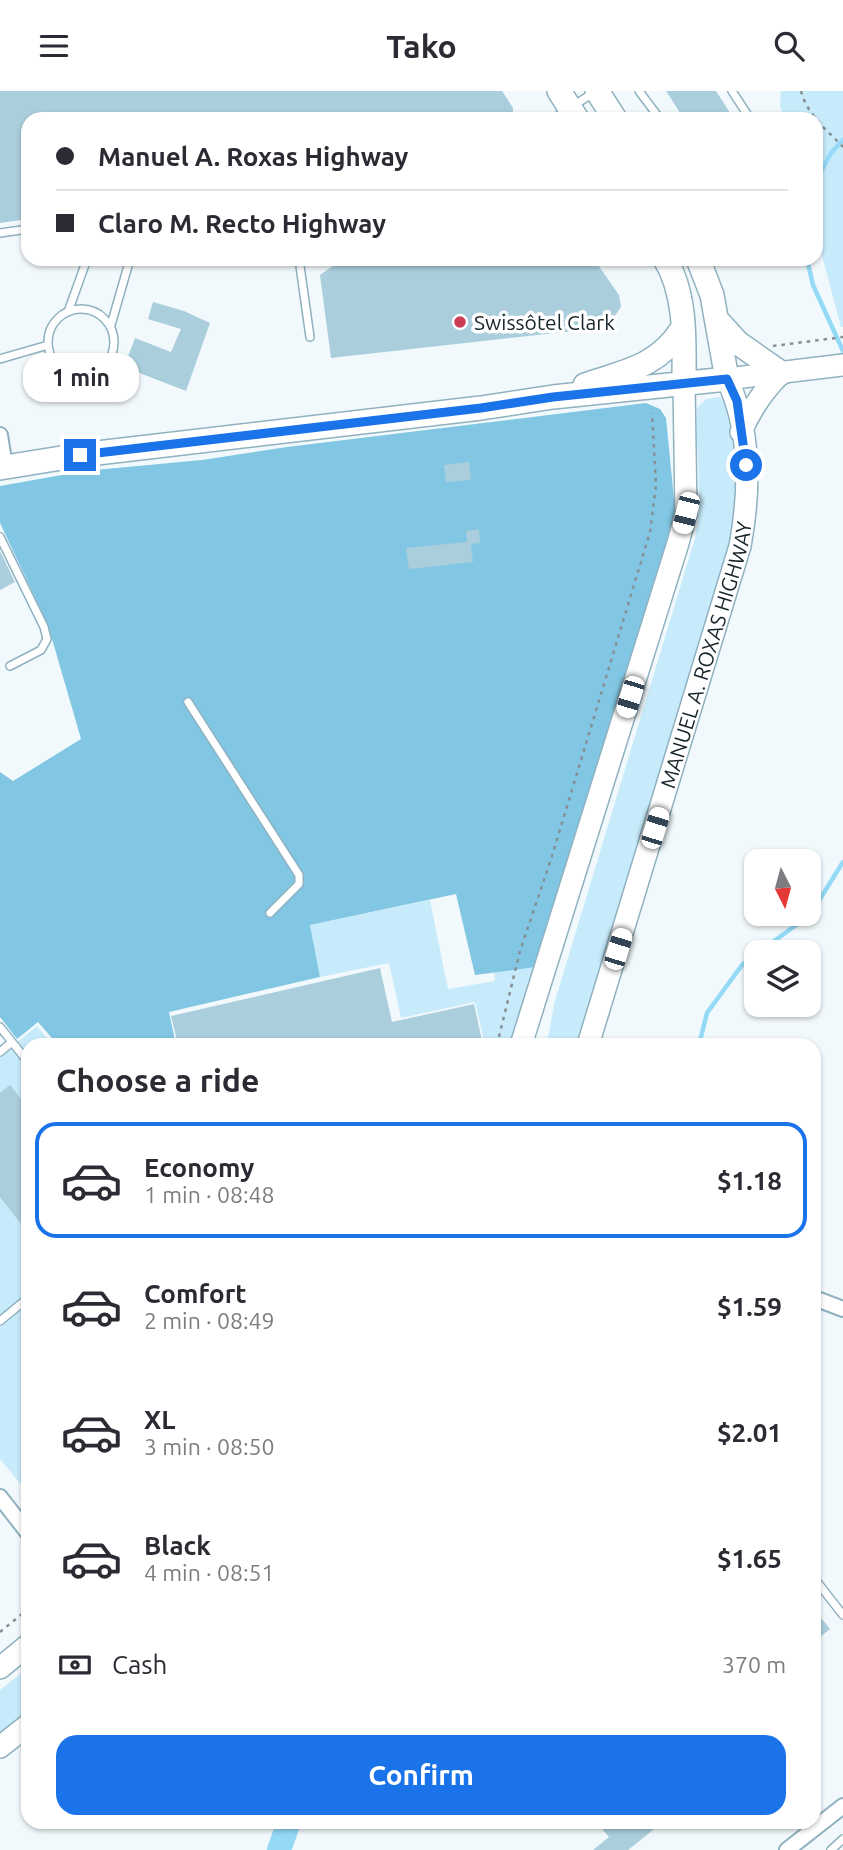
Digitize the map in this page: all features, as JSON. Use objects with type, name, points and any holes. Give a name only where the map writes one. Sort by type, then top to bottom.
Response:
[{"type":"main road","points":[[596,91],[610,112]]},
{"type":"main road","points":[[523,1038],[686,513],[681,304],[669,266]]},
{"type":"main road","name":"MANUEL A. ROXAS HIGHWAY","points":[[590,1038],[740,547],[747,511],[746,465],[737,401],[727,379],[712,295],[701,266]]},
{"type":"main road","points":[[717,320],[746,350],[781,373]]},
{"type":"main road","points":[[553,397],[646,363],[671,346],[682,329]]},
{"type":"main road","points":[[3,467],[80,455],[481,408],[553,397],[833,366]]},
{"type":"main road","points":[[741,432],[759,397],[781,373]]},
{"type":"main road","points":[[0,1668],[21,1651]]},
{"type":"main road","points":[[0,1747],[21,1730]]},
{"type":"street","points":[[0,435],[3,467]]},
{"type":"street","points":[[821,1301],[843,1309]]},
{"type":"street","points":[[0,1497],[21,1524]]},
{"type":"street","points":[[821,1819],[843,1806]]},
{"type":"street","points":[[787,1850],[809,1829]]},
{"type":"lane","points":[[565,109],[596,91]]},
{"type":"lane","points":[[639,91],[655,112]]},
{"type":"lane","points":[[732,91],[746,112]]},
{"type":"lane","points":[[0,233],[21,230]]},
{"type":"lane","points":[[84,266],[68,311],[53,325],[48,345],[57,364],[65,371],[75,374],[96,372],[111,356],[114,335],[111,325],[128,266]]},
{"type":"lane","points":[[300,266],[310,337]]},
{"type":"lane","points":[[68,311],[87,310],[96,313],[111,325]]},
{"type":"lane","points":[[0,359],[48,345]]},
{"type":"lane","points":[[0,537],[44,627],[47,639],[41,650],[10,666]]},
{"type":"lane","points":[[188,702],[299,875],[299,884],[270,913]]},
{"type":"lane","points":[[0,1027],[21,1053]]},
{"type":"lane","points":[[0,1052],[12,1042]]},
{"type":"lane","points":[[0,1321],[21,1304]]},
{"type":"lane","points":[[821,1587],[843,1615]]},
{"type":"lane","points":[[831,1850],[843,1839]]},
{"type":"path","points":[[801,91],[810,112]]},
{"type":"path","points":[[823,127],[843,147]]},
{"type":"path","points":[[746,350],[843,337]]},
{"type":"path","points":[[500,1038],[520,951],[552,856],[650,533],[656,485],[652,413]]},
{"type":"path","points":[[0,1632],[21,1615]]},
{"type":"shaded area","points":[[781,91],[843,91],[843,327],[823,259],[823,112],[782,112]]},
{"type":"shaded area","points":[[720,397],[727,405],[738,470],[740,514],[584,1038],[548,1038],[554,1004],[695,538],[699,505],[697,408],[706,399]]},
{"type":"shaded area","points":[[646,403],[660,409],[666,418],[674,517],[536,967],[475,975],[456,894],[310,925],[320,977],[169,1012],[175,1038],[52,1038],[38,1022],[17,1039],[0,1017],[0,772],[13,781],[81,739],[48,625],[0,523],[0,486],[84,471],[202,460]]},
{"type":"shaded area","points":[[430,900],[448,989],[495,981],[494,971],[536,967],[513,1038],[483,1038],[475,1002],[401,1018],[389,963],[320,977],[310,925]]},
{"type":"shaded area","points":[[37,1026],[47,1038],[22,1038]]},
{"type":"shaded area","points":[[21,1039],[21,1484],[0,1459],[0,1056]]},
{"type":"shaded area","points":[[21,1674],[21,1723],[0,1740],[0,1690]]},
{"type":"building","points":[[0,91],[502,91],[513,108],[513,112],[21,112],[21,220],[0,223]]},
{"type":"building","points":[[666,91],[716,91],[730,112],[680,112]]},
{"type":"building","points":[[333,266],[599,266],[619,295],[621,307],[614,317],[600,322],[601,328],[331,358],[320,275]]},
{"type":"building","points":[[153,302],[184,311],[210,323],[186,391],[124,367],[135,338],[171,352],[181,329],[148,319]]},
{"type":"building","points":[[469,462],[471,480],[446,482],[444,465]]},
{"type":"building","points":[[479,529],[480,543],[471,544],[473,562],[409,569],[406,548],[467,542],[466,531]]},
{"type":"building","points":[[0,551],[15,582],[0,590]]},
{"type":"building","points":[[380,968],[392,1022],[474,1004],[481,1038],[176,1038],[171,1016]]},
{"type":"building","points":[[10,1085],[21,1099],[21,1224],[0,1197],[0,1093]]},
{"type":"building","points":[[821,1618],[830,1629],[821,1636]]},
{"type":"building","points":[[602,1829],[654,1829],[628,1850],[593,1850],[609,1837]]},
{"type":"waterway","points":[[823,168],[831,153],[843,140]]},
{"type":"waterway","points":[[809,266],[813,285],[843,351]]},
{"type":"waterway","points":[[776,940],[810,915],[843,862]]},
{"type":"waterway","points":[[701,1038],[707,1013],[744,963]]},
{"type":"waterway","points":[[279,1850],[286,1829]]},
{"type":"place","name":"Swissôtel Clark","points":[[460,322]]},
{"type":"route","points":[[80,455],[481,408],[553,397],[727,379],[737,401],[746,465]]}]
